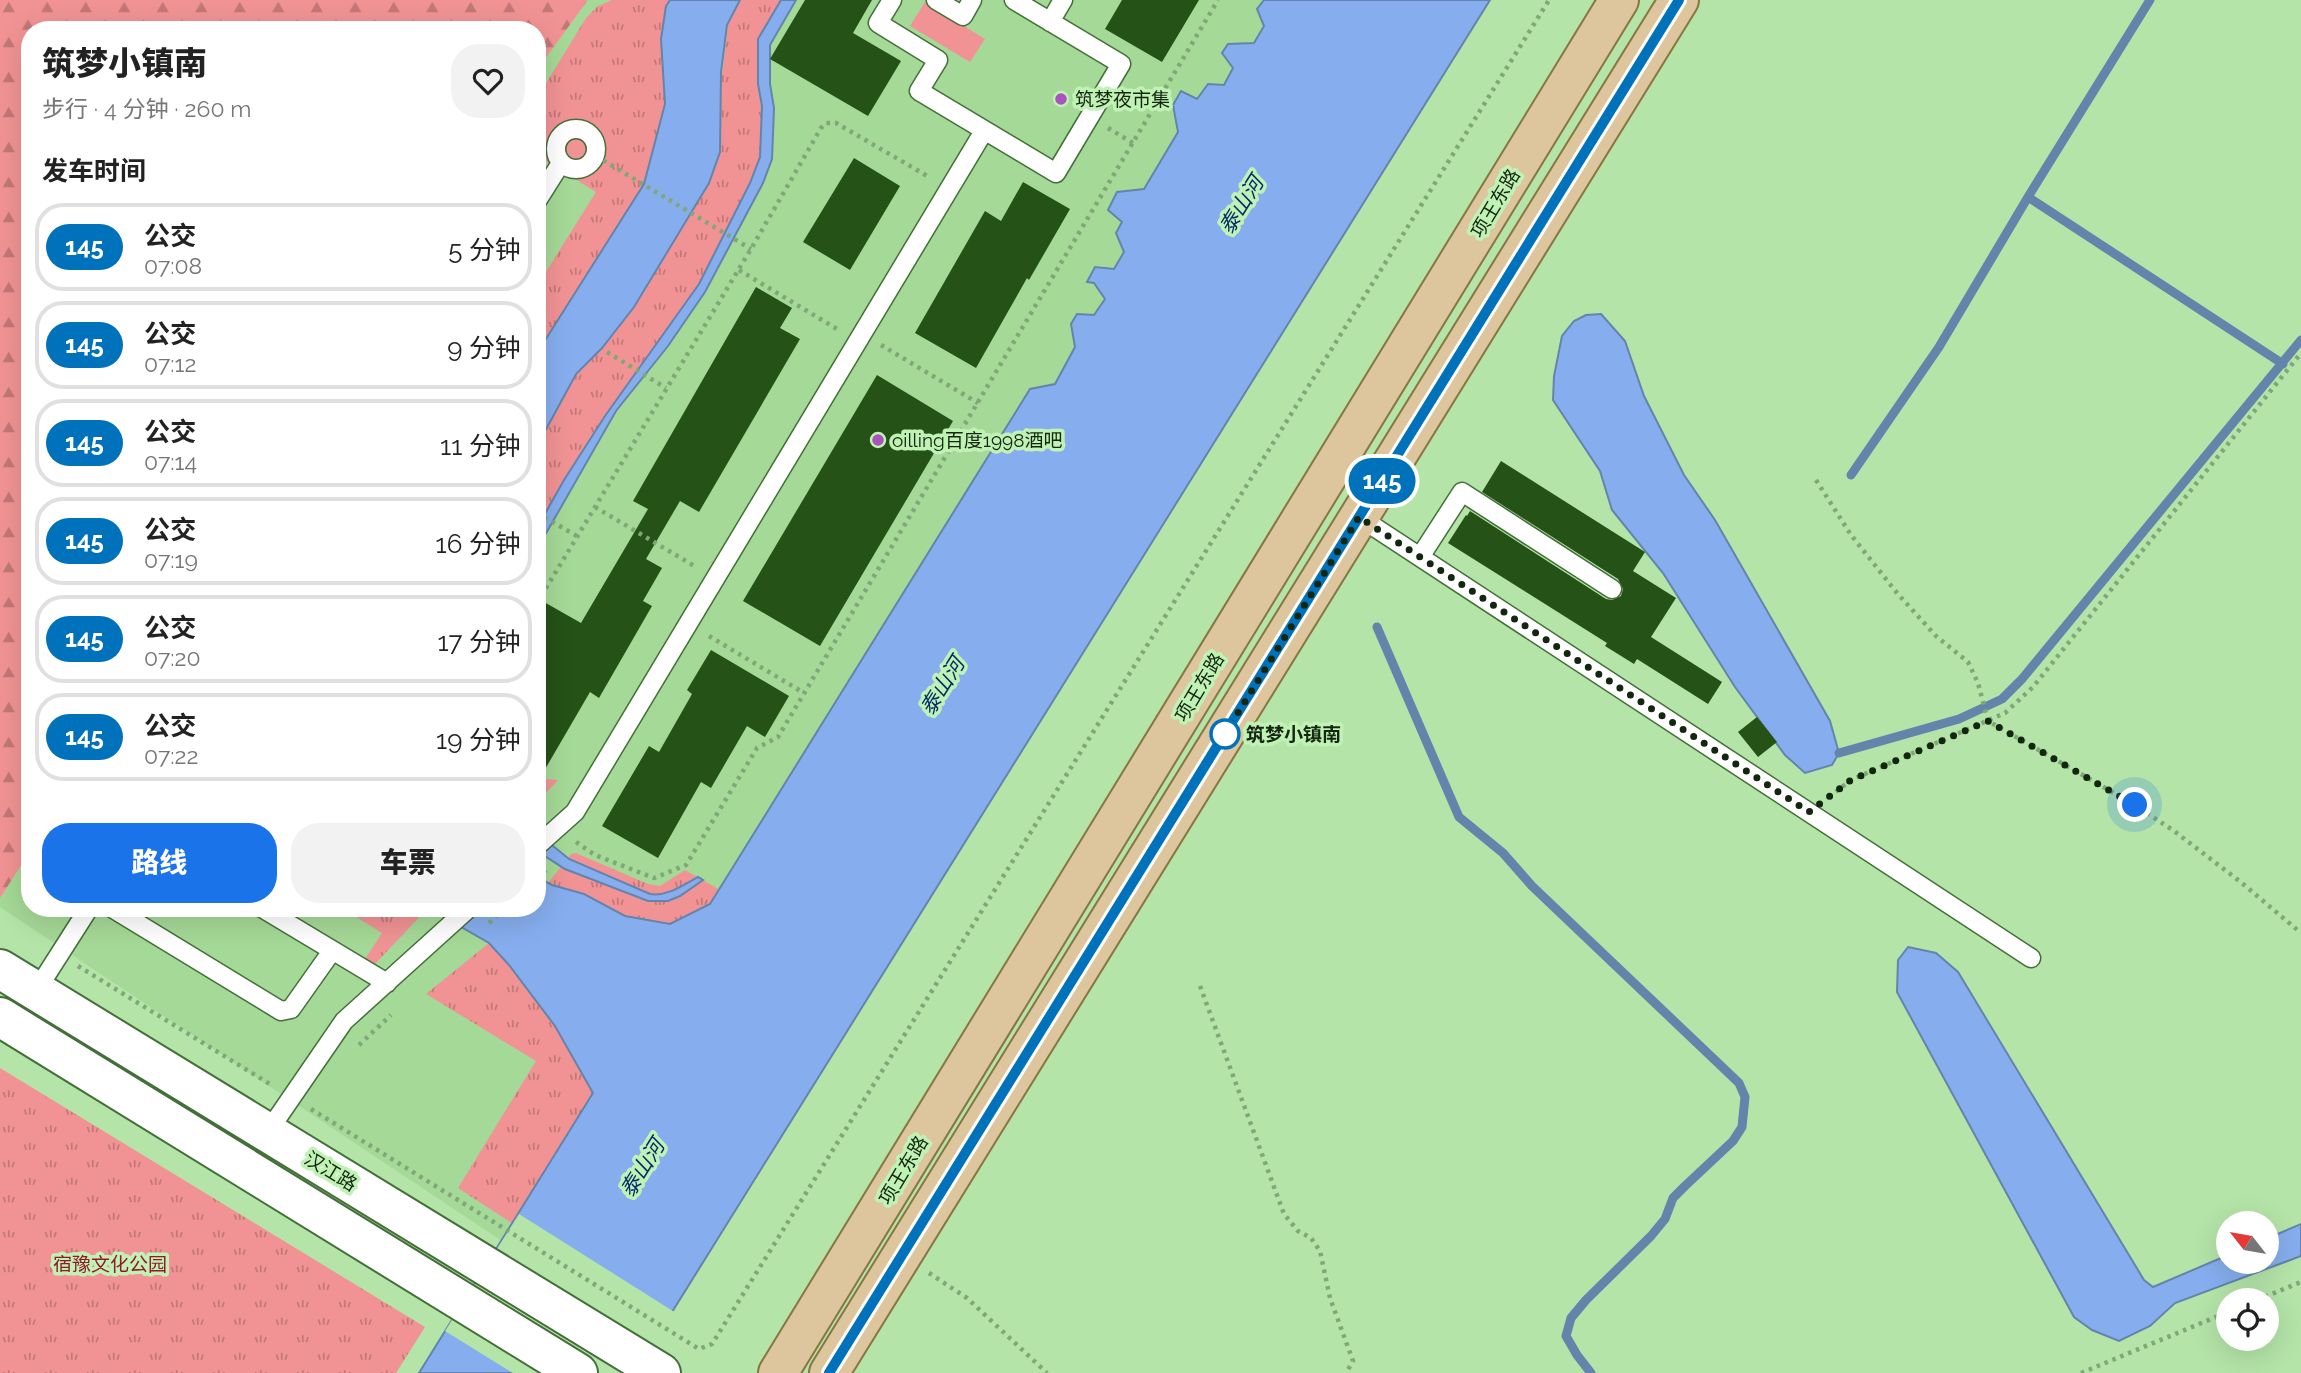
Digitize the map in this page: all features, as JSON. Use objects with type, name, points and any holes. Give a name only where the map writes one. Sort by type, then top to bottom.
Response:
[{"type":"main road","name":"项王东路","points":[[778,1373],[1619,0]]},
{"type":"main road","points":[[829,1373],[1679,0]]},
{"type":"street","name":"汉江路","points":[[0,970],[661,1373]]},
{"type":"street","points":[[0,1017],[578,1373]]},
{"type":"lane","points":[[892,0],[878,23],[938,60],[919,91],[1056,173],[1121,64],[1014,0]]},
{"type":"lane","points":[[936,0],[963,16],[972,0]]},
{"type":"lane","points":[[1050,22],[1063,0]]},
{"type":"lane","points":[[573,129],[580,129],[591,135],[597,148],[596,156],[581,170],[567,168],[561,163],[556,152],[558,140],[573,129]]},
{"type":"lane","points":[[546,838],[575,812],[984,131]]},
{"type":"lane","points":[[546,187],[561,163]]},
{"type":"lane","points":[[1420,557],[1462,492],[1612,589]]},
{"type":"lane","points":[[1359,517],[2031,958]]},
{"type":"lane","points":[[36,991],[83,917]]},
{"type":"lane","points":[[127,917],[281,1011],[291,1009],[332,951]]},
{"type":"lane","points":[[277,917],[387,983]]},
{"type":"lane","points":[[267,1133],[344,1021],[459,917]]},
{"type":"path","points":[[575,842],[595,855],[654,878],[686,865],[757,748],[778,737],[1218,0]]},
{"type":"path","points":[[480,1214],[699,1349],[712,1344],[1549,0]]},
{"type":"path","points":[[546,588],[826,123],[836,122],[950,188]]},
{"type":"path","points":[[596,156],[751,249]]},
{"type":"path","points":[[739,270],[978,403]]},
{"type":"path","points":[[607,352],[666,388]]},
{"type":"path","points":[[1809,812],[1851,780],[2006,713],[2033,687],[2301,353]]},
{"type":"path","points":[[1816,480],[1851,535],[1897,593],[1936,636],[1968,662],[1978,683],[1988,721],[2165,825],[2242,883],[2301,933]]},
{"type":"path","points":[[594,507],[715,578]]},
{"type":"path","points":[[546,518],[577,536]]},
{"type":"path","points":[[688,624],[804,693]]},
{"type":"path","points":[[485,927],[496,917]]},
{"type":"path","points":[[1200,986],[1284,1214],[1298,1231],[1311,1238],[1321,1251],[1329,1298],[1353,1361],[1346,1373]]},
{"type":"path","points":[[357,1047],[396,1010]]},
{"type":"path","points":[[309,1108],[315,1098]]},
{"type":"path","points":[[902,1255],[967,1298],[1047,1373]]},
{"type":"path","points":[[2279,1291],[2301,1282]]},
{"type":"path","points":[[2081,1373],[2216,1317]]},
{"type":"shaded area","points":[[588,0],[1264,0],[1257,9],[1264,25],[1254,43],[1228,44],[1233,68],[1224,85],[1197,99],[1173,105],[1178,132],[1144,189],[1117,192],[1123,222],[1116,233],[1124,252],[1114,269],[1088,282],[1094,283],[1105,298],[1094,315],[1076,314],[1071,324],[1076,347],[1055,384],[1029,389],[502,1241],[0,907],[0,898],[21,866],[21,917],[546,917],[546,58]]},
{"type":"green space","points":[[0,0],[588,0],[546,58],[546,21],[21,21],[21,866],[0,898]]},
{"type":"green space","points":[[612,0],[670,0],[666,6],[661,39],[665,104],[644,184],[546,339],[546,272],[596,192],[546,161],[546,83],[586,18],[598,6]]},
{"type":"green space","points":[[740,0],[781,0],[758,39],[758,84],[762,106],[760,157],[750,183],[699,284],[587,442],[546,513],[546,429],[576,374],[602,348],[634,307],[709,183],[728,25]]},
{"type":"green space","points":[[925,2],[985,39],[970,62],[910,26]]},
{"type":"green space","points":[[546,779],[558,780],[546,793]]},
{"type":"green space","points":[[576,853],[648,884],[660,886],[685,870],[720,890],[710,904],[670,924],[625,916],[584,894],[548,883],[571,854]]},
{"type":"green space","points":[[356,917],[419,917],[374,965],[365,959],[382,933]]},
{"type":"green space","points":[[489,943],[555,1026],[593,1093],[513,1224],[458,1188],[536,1061],[426,994]]},
{"type":"green space","name":"宿豫文化公园","points":[[0,1068],[425,1327],[396,1373],[0,1373]]},
{"type":"water","points":[[670,0],[740,0],[727,25],[721,72],[720,152],[709,183],[634,307],[602,348],[576,374],[546,429],[546,339],[644,184],[665,104],[661,39],[666,6]]},
{"type":"water","points":[[781,0],[796,0],[770,45],[770,84],[774,108],[772,159],[763,183],[705,292],[668,346],[616,411],[546,533],[546,512],[564,480],[605,416],[699,284],[750,183],[760,157],[762,106],[758,84],[758,39]]},
{"type":"water","name":"泰山河","points":[[1264,0],[1490,0],[634,1373],[419,1373],[593,1093],[555,1026],[509,965],[489,943],[444,917],[546,917],[546,882],[584,894],[625,916],[670,924],[710,904],[1030,389],[1055,384],[1075,347],[1071,324],[1077,314],[1094,315],[1105,299],[1094,283],[1087,282],[1095,267],[1114,269],[1124,252],[1116,233],[1122,222],[1108,210],[1117,192],[1144,189],[1178,132],[1173,105],[1181,91],[1197,99],[1208,84],[1224,85],[1233,68],[1222,53],[1228,44],[1254,43],[1264,26],[1257,9]]},
{"type":"water","points":[[1601,314],[1625,341],[1644,396],[1684,475],[1715,520],[1830,721],[1839,753],[1832,765],[1805,773],[1785,755],[1735,687],[1663,573],[1612,510],[1600,471],[1553,400],[1554,376],[1562,336],[1574,321],[1586,315]]},
{"type":"water","points":[[546,840],[569,859],[650,894],[669,892],[698,877],[703,880],[668,901],[648,901],[565,869],[546,857]]},
{"type":"water","points":[[1908,947],[1936,953],[1958,972],[2144,1280],[2153,1287],[2216,1260],[2216,1274],[2253,1274],[2175,1303],[2150,1326],[2119,1341],[2092,1330],[2074,1317],[1897,992],[1898,960]]},
{"type":"water","points":[[2301,1224],[2301,1256],[2279,1264],[2279,1233]]},
{"type":"pier","points":[[519,1214],[676,1313],[638,1373],[513,1373],[445,1331]]},
{"type":"building","points":[[805,0],[872,0],[853,33],[901,61],[868,116],[770,59]]},
{"type":"building","points":[[1122,0],[1199,0],[1162,62],[1105,29]]},
{"type":"building","points":[[854,158],[900,186],[850,270],[803,242]]},
{"type":"building","points":[[1023,182],[1070,209],[976,368],[915,333],[985,211],[1001,221]]},
{"type":"building","points":[[756,287],[792,308],[780,328],[800,339],[699,512],[680,501],[646,559],[662,568],[643,601],[652,606],[599,698],[590,692],[546,768],[546,603],[581,623],[648,509],[633,501]]},
{"type":"building","points":[[877,375],[953,421],[820,646],[743,601]]},
{"type":"building","points":[[1501,461],[1645,552],[1633,571],[1676,598],[1651,637],[1722,682],[1708,704],[1637,659],[1634,664],[1605,646],[1607,643],[1448,543],[1470,511],[1606,599],[1612,600],[1621,596],[1623,589],[1618,579],[1482,492]]},
{"type":"building","points":[[711,650],[789,696],[765,737],[747,726],[711,788],[701,782],[658,858],[602,826],[649,746],[659,752],[692,694],[687,690]]},
{"type":"building","points":[[1757,717],[1777,742],[1758,757],[1738,732]]},
{"type":"waterway","points":[[1851,475],[1939,347],[2150,0]]},
{"type":"waterway","points":[[2028,197],[2283,364]]},
{"type":"waterway","points":[[1839,753],[1959,719],[2002,699],[2022,679],[2301,340]]},
{"type":"waterway","points":[[1377,627],[1459,817],[1503,853],[1532,886],[1739,1083],[1745,1097],[1742,1127],[1733,1141],[1673,1198],[1665,1219],[1651,1236],[1571,1318],[1566,1336],[1591,1373]]},
{"type":"bus line","name":"145","points":[[829,1373],[1679,0]]},
{"type":"place","name":"筑梦夜市集","points":[[1061,99]]},
{"type":"place","name":"oilling百度1998酒吧","points":[[878,440]]},
{"type":"place","name":"筑梦小镇南","points":[[1225,734]]},
{"type":"route","points":[[1225,734],[1359,517],[1809,812],[1851,780],[1988,721],[2135,805]]}]
